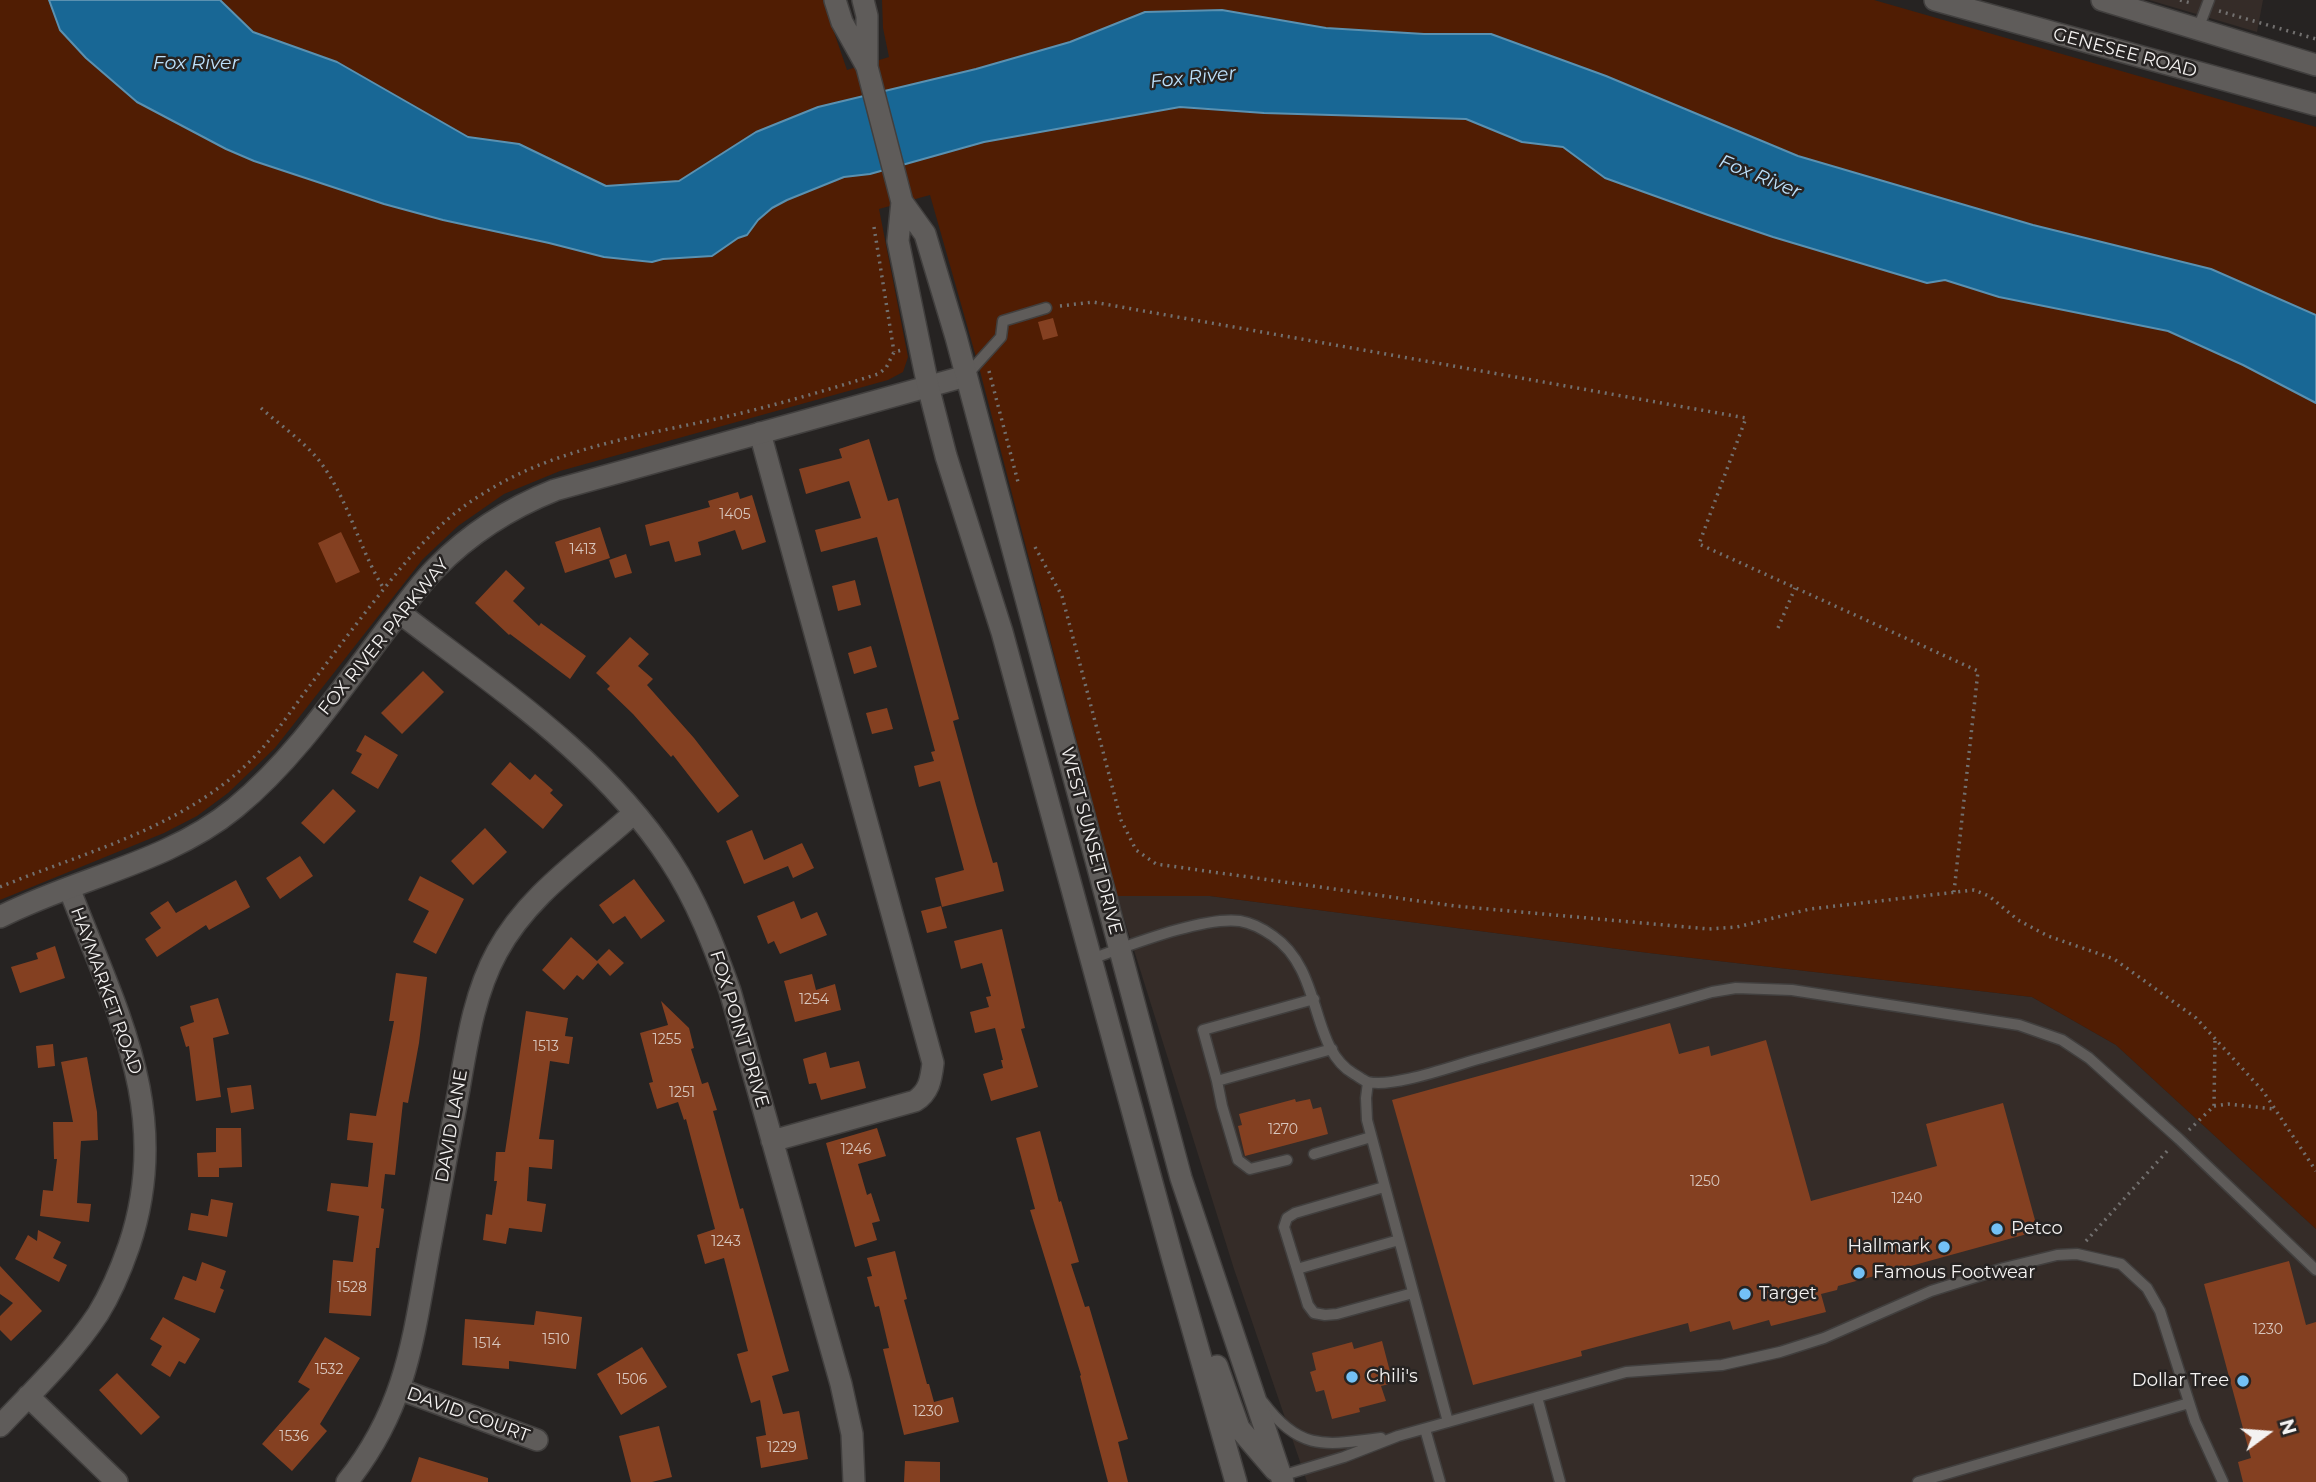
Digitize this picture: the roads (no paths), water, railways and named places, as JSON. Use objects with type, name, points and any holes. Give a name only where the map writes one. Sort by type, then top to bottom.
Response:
[{"type":"street","name":"WEST SUNSET DRIVE","points":[[835,0],[842,22],[867,67],[902,202],[898,241],[919,346],[946,456],[1002,632],[1173,1260],[1234,1473]]},
{"type":"street","name":"WEST SUNSET DRIVE","points":[[863,0],[867,16],[867,67]]},
{"type":"street","name":"GENESEE ROAD","points":[[1935,0],[2316,105]]},
{"type":"street","points":[[2102,0],[2316,65]]},
{"type":"street","name":"WEST SUNSET DRIVE","points":[[902,202],[925,234],[966,376],[1181,1178],[1250,1383],[1277,1480]]},
{"type":"street","name":"FOX RIVER PARKWAY","points":[[0,917],[151,856],[195,834],[234,809],[276,771],[434,569],[464,542],[526,502],[555,490],[966,376]]},
{"type":"street","points":[[760,433],[933,1063],[931,1082],[924,1095],[915,1101],[772,1141]]},
{"type":"street","name":"FOX POINT DRIVE","points":[[400,613],[574,750],[610,784],[671,860],[693,900],[730,991],[841,1384],[852,1434],[854,1482]]},
{"type":"street","name":"DAVID LANE","points":[[353,1480],[387,1422],[410,1359],[466,1050],[477,999],[487,974],[506,937],[534,901],[634,813]]},
{"type":"street","name":"HAYMARKET ROAD","points":[[0,1426],[78,1342],[109,1295],[138,1218],[144,1183],[144,1108],[138,1074],[128,1041],[69,888]]},
{"type":"street","points":[[1194,1328],[1220,1371],[1239,1428],[1277,1480]]},
{"type":"street","name":"DAVID COURT","points":[[399,1389],[537,1440]]},
{"type":"street","points":[[28,1396],[117,1482]]},
{"type":"street","points":[[1234,1473],[1242,1460],[1253,1461],[1264,1473],[1277,1480]]},
{"type":"lane","points":[[2198,29],[2209,0]]},
{"type":"lane","points":[[966,376],[1001,337],[1003,321],[1046,308]]},
{"type":"lane","points":[[1091,959],[1211,923],[1238,921],[1261,927],[1285,944],[1299,962],[1314,999],[1323,1033],[1336,1057],[1350,1072],[1368,1082],[1395,1081],[1712,992],[1736,988],[1792,990],[2019,1025],[2062,1040],[2089,1058],[2179,1139],[2316,1270]]},
{"type":"lane","points":[[1287,1160],[1250,1169],[1238,1160],[1203,1030],[1314,999]]},
{"type":"lane","points":[[1217,1082],[1332,1049]]},
{"type":"lane","points":[[1368,1082],[1367,1120],[1448,1422]]},
{"type":"lane","points":[[1314,1153],[1371,1137]]},
{"type":"lane","points":[[1384,1187],[1295,1213],[1287,1218],[1284,1227],[1308,1305],[1314,1313],[1325,1315],[1413,1293]]},
{"type":"lane","points":[[1297,1269],[1399,1240]]},
{"type":"lane","points":[[1277,1480],[1398,1436],[1626,1372],[1722,1365],[1780,1352],[1824,1338],[1931,1291],[2004,1268],[2057,1255],[2077,1254],[2121,1264],[2147,1288],[2160,1311],[2189,1403],[2223,1482]]},
{"type":"lane","points":[[1250,1383],[1280,1422],[1297,1436],[1311,1442],[1350,1442],[1398,1436]]},
{"type":"lane","points":[[1537,1397],[1560,1482]]},
{"type":"lane","points":[[1918,1482],[2189,1403]]},
{"type":"lane","points":[[1425,1429],[1440,1482]]},
{"type":"water","name":"Fox River","points":[[49,0],[220,0],[253,32],[337,62],[468,137],[519,144],[606,186],[679,181],[756,132],[818,107],[976,69],[1070,42],[1145,12],[1222,10],[1326,28],[1424,34],[1491,34],[1606,76],[1798,156],[2033,225],[2211,269],[2316,315],[2316,403],[2243,365],[2168,331],[1999,297],[1945,280],[1927,283],[1773,237],[1605,178],[1563,147],[1522,142],[1466,119],[1264,113],[1180,107],[984,142],[870,174],[844,177],[772,208],[758,220],[747,235],[712,256],[652,262],[604,257],[384,204],[254,161],[226,149],[137,102],[86,58],[60,30]]},
{"type":"place","name":"Petco","points":[[1997,1229]]},
{"type":"place","name":"Hallmark","points":[[1944,1247]]},
{"type":"place","name":"Famous Footwear","points":[[1859,1273]]},
{"type":"place","name":"Target","points":[[1745,1294]]},
{"type":"place","name":"Chili's","points":[[1352,1377]]},
{"type":"place","name":"Dollar Tree","points":[[2243,1381]]}]
